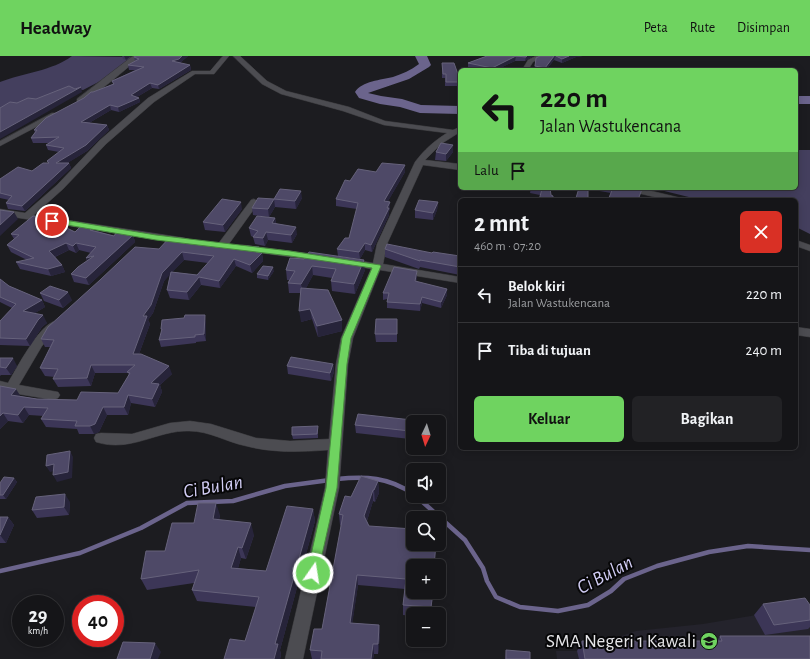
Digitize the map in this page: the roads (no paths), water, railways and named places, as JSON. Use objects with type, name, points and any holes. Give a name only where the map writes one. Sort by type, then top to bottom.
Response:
[{"type":"street","points":[[75,103],[97,89],[137,56]]},
{"type":"street","points":[[26,216],[66,182],[103,142],[151,100],[194,72],[212,73],[226,56]]},
{"type":"street","points":[[236,56],[250,67],[262,81],[274,89],[285,93],[312,102],[346,109],[382,122],[457,130]]},
{"type":"street","points":[[526,68],[530,61],[541,56]]},
{"type":"street","points":[[0,144],[62,111]]},
{"type":"street","points":[[294,659],[332,488],[342,364],[347,338],[377,266],[382,244],[419,162],[424,153],[457,130]]},
{"type":"street","points":[[419,162],[458,167]]},
{"type":"street","points":[[636,190],[670,198]]},
{"type":"street","points":[[254,202],[219,245],[377,266],[458,280]]},
{"type":"street","points":[[0,212],[193,242]]},
{"type":"street","points":[[138,246],[148,236]]},
{"type":"street","points":[[798,244],[810,248]]},
{"type":"street","points":[[54,395],[5,387],[42,337],[64,316]]},
{"type":"street","points":[[798,331],[810,333]]},
{"type":"street","points":[[101,438],[130,439],[164,429],[188,425],[211,429],[233,437],[261,444],[294,447],[336,444]]},
{"type":"waterway","points":[[421,56],[425,65],[419,69],[397,79],[366,88],[361,92],[363,95],[380,100],[402,103],[420,109],[458,110]]},
{"type":"waterway","points":[[798,100],[810,100]]},
{"type":"waterway","name":"Ci Bulan","points":[[337,479],[376,479],[395,484],[406,489]]},
{"type":"waterway","name":"Ci Bulan","points":[[0,571],[80,553],[141,528],[187,503],[233,501],[285,486],[330,480]]},
{"type":"waterway","name":"Ci Bulan","points":[[424,503],[465,540],[483,568],[487,581],[496,597],[520,607],[558,611],[588,605],[611,591],[624,579],[657,566],[709,552],[748,546],[810,550]]},
{"type":"place","name":"SMA Negeri 1 Kawali","points":[[709,641]]}]
